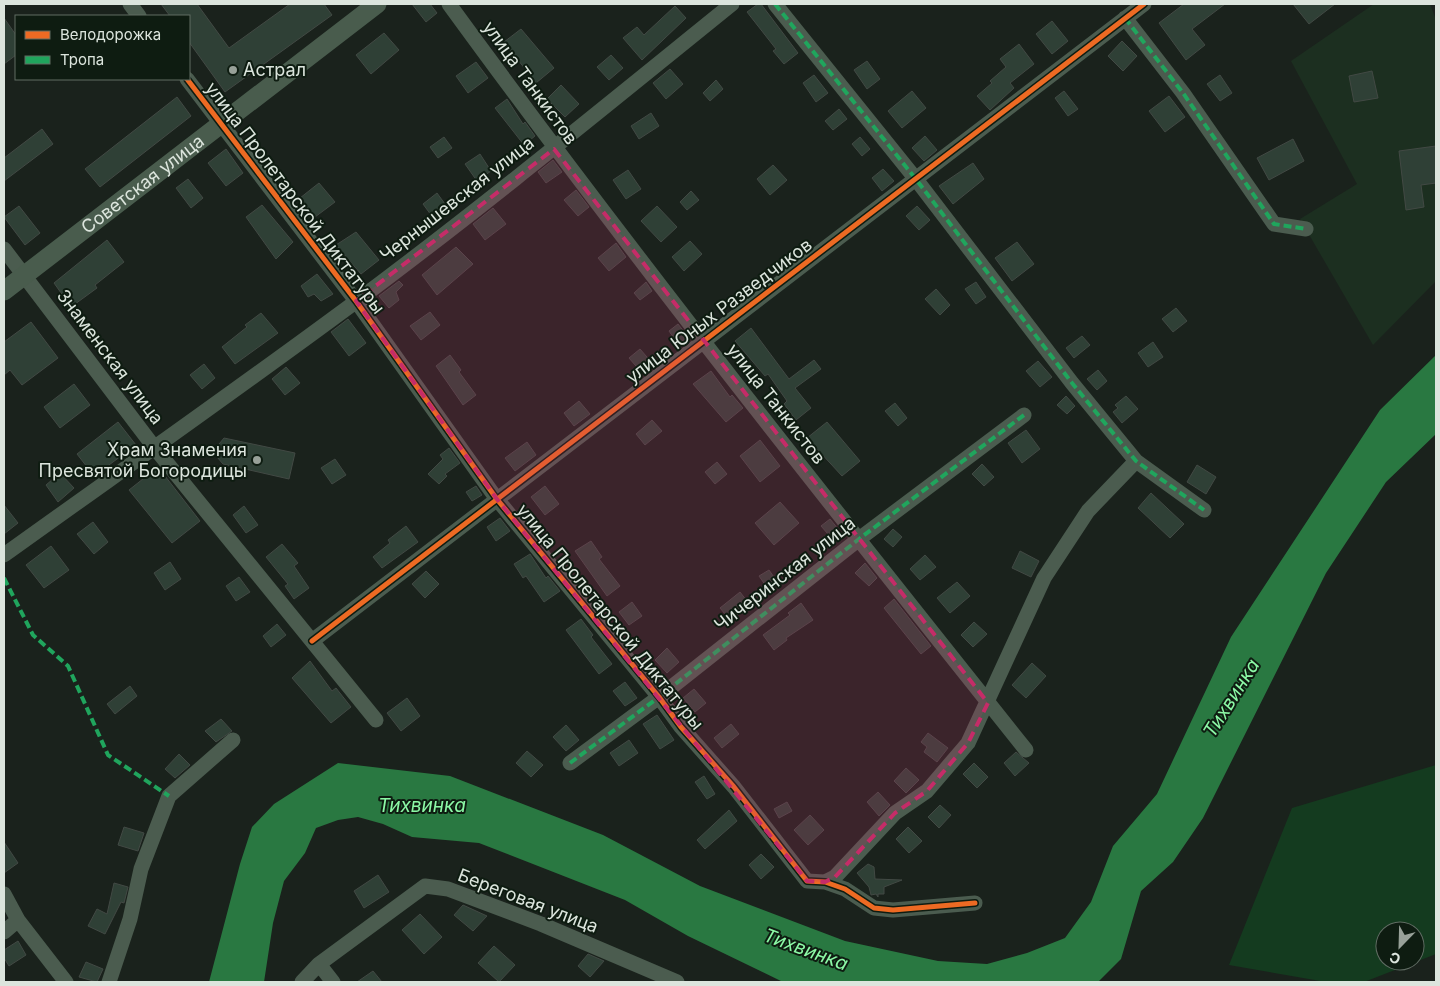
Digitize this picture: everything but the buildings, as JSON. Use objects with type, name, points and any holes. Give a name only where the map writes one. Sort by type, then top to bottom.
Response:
[{"type":"main road","name":"Советская улица","points":[[4,291],[377,4]]},
{"type":"street","points":[[130,4],[138,15]]},
{"type":"street","name":"улица Танкистов","points":[[449,4],[554,148],[702,341],[1026,750]]},
{"type":"street","name":"Чернышевская улица","points":[[4,555],[356,301],[554,148],[732,4]]},
{"type":"street","points":[[775,4],[915,178],[1072,384],[1136,461],[1204,510]]},
{"type":"street","name":"улица Юных Разведчиков","points":[[312,641],[496,498],[1144,4]]},
{"type":"street","points":[[1125,18],[1183,93],[1274,224],[1306,229]]},
{"type":"street","name":"улица Пролетарской Диктатуры","points":[[189,80],[356,301],[496,498],[659,697],[681,727],[734,787],[806,882],[825,882],[845,889],[874,908],[893,910],[975,903]]},
{"type":"street","name":"Знаменская улица","points":[[4,249],[154,447],[376,720]]},
{"type":"street","name":"Чичеринская улица","points":[[570,763],[659,697],[859,539],[1024,416]]},
{"type":"street","points":[[825,882],[835,877],[895,813],[927,791],[968,743],[1044,578],[1088,511],[1136,461]]},
{"type":"street","points":[[109,982],[130,919],[142,869],[169,796],[233,740]]},
{"type":"street","name":"Береговая улица","points":[[302,982],[319,964],[425,886],[448,889],[541,924],[660,979],[677,982]]},
{"type":"street","points":[[4,894],[18,920],[66,982]]},
{"type":"street","points":[[4,932],[18,920]]},
{"type":"street","points":[[319,964],[333,982]]},
{"type":"highlighted area","points":[[554,149],[988,703],[968,743],[927,791],[895,813],[835,877],[825,882],[807,881],[496,498],[356,301]]},
{"type":"shaded area","points":[[1374,4],[1430,4],[1436,20],[1436,281],[1373,345],[1300,219],[1357,184],[1291,61]]},
{"type":"shaded area","points":[[1436,765],[1436,954],[1425,958],[1425,921],[1375,921],[1375,971],[1392,971],[1364,982],[1326,982],[1229,965],[1292,808]]},
{"type":"water","name":"Тихвинка","points":[[1436,355],[1436,434],[1386,482],[1326,573],[1203,818],[1173,862],[1141,891],[1121,959],[1098,982],[783,982],[688,936],[625,900],[479,843],[412,837],[383,824],[358,817],[338,820],[316,828],[305,853],[284,881],[273,923],[264,982],[209,982],[240,864],[252,827],[274,804],[338,763],[450,776],[603,835],[700,886],[845,941],[938,961],[987,964],[1027,953],[1065,938],[1091,902],[1113,846],[1157,794],[1231,637],[1380,410]]},
{"type":"marked path","points":[[775,4],[915,178],[1072,383],[1136,461],[1204,510]]},
{"type":"marked path","points":[[1125,18],[1183,93],[1274,224],[1306,229]]},
{"type":"marked path","points":[[570,763],[659,697],[859,539],[1024,415]]},
{"type":"marked path","points":[[4,578],[33,635],[68,666],[108,755],[169,796]]},
{"type":"cycle path","points":[[312,641],[1144,4]]},
{"type":"cycle path","points":[[188,80],[356,301],[496,498],[659,697],[681,727],[734,787],[807,881],[825,882],[845,889],[874,908],[893,910],[975,903]]},
{"type":"place","name":"Астрал","points":[[233,70]]},
{"type":"place","name":"Храм Знамения Пресвятой Богородицы","points":[[257,460]]}]
